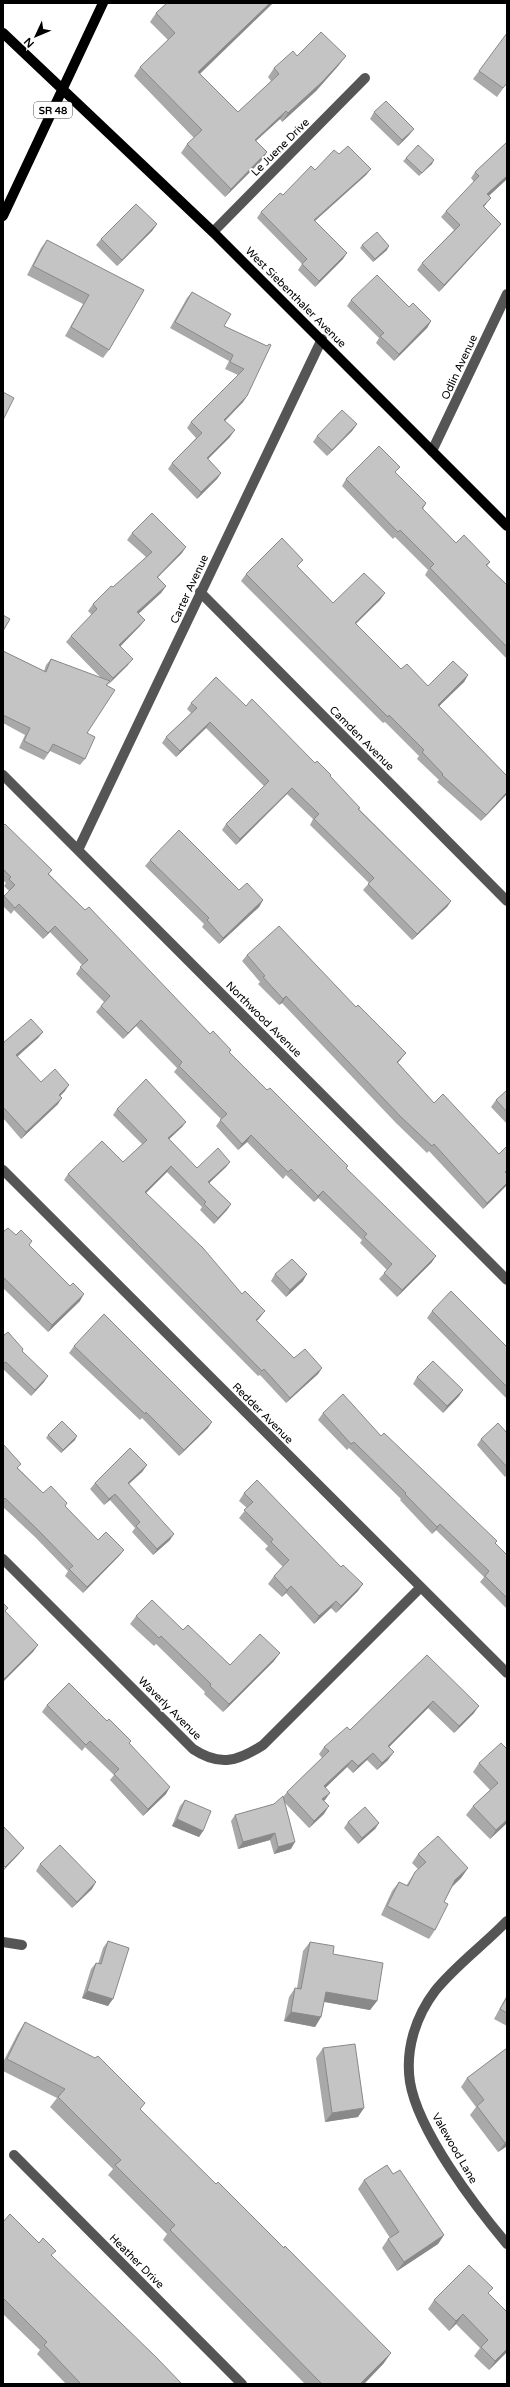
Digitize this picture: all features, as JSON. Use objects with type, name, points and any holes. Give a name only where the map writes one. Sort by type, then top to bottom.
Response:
[{"type":"main road","name":"SR 48","points":[[3,216],[103,3]]},
{"type":"main road","name":"West Siebenthaler Avenue","points":[[3,33],[213,232],[322,339],[507,526]]},
{"type":"street","name":"Le Juene Drive","points":[[213,232],[365,78]]},
{"type":"street","name":"Odlin Avenue","points":[[432,451],[507,294]]},
{"type":"street","name":"Carter Avenue","points":[[78,850],[322,339]]},
{"type":"street","name":"Camden Avenue","points":[[200,592],[507,901]]},
{"type":"street","name":"Northwood Avenue","points":[[3,775],[507,1280]]},
{"type":"street","name":"Redder Avenue","points":[[3,1170],[420,1588],[507,1673]]},
{"type":"street","name":"Waverly Avenue","points":[[3,1560],[193,1749],[202,1755],[224,1761],[246,1756],[263,1745],[420,1588]]},
{"type":"street","name":"Valewood Lane","points":[[507,1921],[435,1991],[415,2026],[409,2060],[410,2082],[426,2126],[466,2191],[507,2244]]},
{"type":"street","points":[[3,1942],[22,1945]]},
{"type":"street","name":"Heather Drive","points":[[14,2155],[242,2384]]},
{"type":"building","points":[[167,3],[270,3],[198,72],[238,112],[279,74],[274,68],[293,51],[297,56],[321,32],[346,56],[322,82],[288,113],[286,111],[255,140],[267,152],[231,189],[187,144],[202,130],[140,67],[175,33],[156,13]]},
{"type":"building","points":[[507,33],[507,83],[503,88],[479,71]]},
{"type":"building","points":[[386,101],[414,129],[402,140],[374,112]]},
{"type":"building","points":[[507,142],[507,176],[487,194],[491,198],[483,206],[501,224],[444,285],[422,263],[460,225],[446,211],[479,176],[475,172]]},
{"type":"building","points":[[418,145],[434,160],[422,173],[406,158]]},
{"type":"building","points":[[348,146],[371,169],[314,220],[347,253],[319,281],[302,264],[307,259],[261,212],[280,193],[283,195],[311,166],[315,170],[334,150],[339,154]]},
{"type":"building","points":[[136,204],[157,224],[122,260],[101,239]]},
{"type":"building","points":[[377,232],[389,246],[375,259],[362,245]]},
{"type":"building","points":[[47,240],[144,290],[109,350],[71,327],[89,295],[33,266]]},
{"type":"building","points":[[377,275],[409,307],[413,303],[431,321],[399,354],[380,336],[384,333],[351,300]]},
{"type":"building","points":[[192,292],[231,314],[224,326],[267,346],[269,344],[271,345],[247,396],[224,420],[235,430],[207,458],[221,473],[201,492],[172,463],[202,433],[191,422],[244,369],[230,362],[233,355],[175,322]]},
{"type":"building","points":[[3,392],[14,398],[3,420]]},
{"type":"building","points":[[342,410],[357,424],[332,450],[317,436]]},
{"type":"building","points":[[379,446],[400,467],[395,472],[426,503],[422,508],[456,543],[464,535],[490,562],[486,565],[507,585],[507,647],[430,568],[434,564],[400,530],[398,532],[346,479]]},
{"type":"building","points":[[152,513],[186,547],[157,577],[166,586],[137,612],[145,620],[119,645],[133,659],[113,678],[71,636],[97,609],[93,604],[111,586],[113,587],[152,552],[132,533]]},
{"type":"building","points":[[282,538],[303,560],[297,566],[333,603],[364,573],[385,593],[355,623],[401,669],[407,664],[428,686],[453,661],[468,675],[438,705],[507,776],[507,792],[486,815],[442,775],[443,774],[422,752],[424,750],[389,715],[388,717],[246,574]]},
{"type":"building","points":[[3,615],[10,619],[3,631]]},
{"type":"building","points":[[3,651],[46,672],[51,659],[110,681],[106,685],[115,690],[87,733],[95,737],[85,759],[53,744],[48,753],[24,741],[30,728],[3,715]]},
{"type":"building","points":[[216,677],[246,706],[252,699],[315,763],[317,761],[331,775],[330,776],[360,808],[358,809],[451,901],[417,934],[368,884],[374,878],[314,819],[319,814],[292,788],[240,839],[226,824],[269,781],[210,722],[180,751],[166,737],[197,708],[191,703]]},
{"type":"building","points":[[5,824],[52,870],[48,874],[85,910],[89,907],[210,1034],[213,1031],[231,1050],[229,1052],[267,1090],[270,1088],[348,1166],[346,1168],[436,1256],[402,1290],[384,1273],[392,1264],[364,1237],[367,1234],[323,1191],[318,1196],[291,1169],[288,1172],[251,1135],[242,1144],[220,1120],[227,1114],[179,1066],[182,1062],[141,1020],[128,1033],[101,1006],[110,996],[80,967],[88,960],[55,926],[48,933],[19,904],[15,908],[4,896],[15,885],[9,879],[11,877],[3,869],[3,826]]},
{"type":"building","points":[[179,830],[239,890],[247,883],[263,900],[223,938],[207,920],[209,918],[150,860]]},
{"type":"building","points":[[279,926],[356,1007],[358,1005],[406,1053],[397,1062],[434,1103],[443,1094],[499,1154],[507,1146],[507,1170],[505,1172],[507,1174],[507,1183],[487,1203],[434,1144],[432,1146],[401,1117],[286,996],[283,999],[263,977],[265,976],[247,955]]},
{"type":"building","points":[[31,1019],[43,1032],[16,1055],[41,1082],[55,1069],[69,1085],[59,1095],[62,1098],[26,1132],[3,1107],[3,1043]]},
{"type":"building","points":[[146,1079],[186,1122],[168,1138],[197,1168],[218,1148],[230,1162],[208,1182],[231,1204],[218,1218],[204,1204],[206,1202],[171,1166],[145,1192],[203,1248],[242,1294],[245,1291],[265,1311],[256,1320],[294,1358],[305,1349],[322,1368],[290,1398],[264,1369],[262,1371],[68,1174],[102,1141],[123,1162],[147,1140],[117,1109]]},
{"type":"building","points":[[507,1090],[507,1112],[496,1100]]},
{"type":"building","points":[[8,1228],[16,1235],[21,1230],[32,1241],[29,1245],[70,1286],[73,1283],[84,1294],[52,1325],[3,1277],[3,1232]]},
{"type":"building","points":[[292,1259],[307,1274],[290,1290],[275,1274]]},
{"type":"building","points":[[451,1291],[507,1347],[507,1387],[432,1311]]},
{"type":"building","points":[[104,1314],[212,1422],[184,1450],[146,1412],[145,1414],[74,1346]]},
{"type":"building","points":[[8,1332],[23,1349],[22,1351],[48,1376],[35,1390],[6,1362],[3,1364],[3,1336]]},
{"type":"building","points":[[433,1361],[463,1390],[447,1406],[417,1377]]},
{"type":"building","points":[[343,1394],[381,1436],[384,1433],[497,1541],[495,1543],[507,1555],[507,1598],[485,1576],[489,1571],[440,1524],[437,1527],[405,1494],[406,1493],[354,1442],[351,1444],[323,1413]]},
{"type":"building","points":[[62,1421],[77,1436],[63,1450],[48,1435]]},
{"type":"building","points":[[498,1423],[507,1433],[507,1467],[481,1439]]},
{"type":"building","points":[[3,1444],[21,1464],[17,1468],[43,1493],[51,1486],[67,1503],[65,1506],[98,1540],[106,1532],[124,1550],[87,1587],[69,1569],[73,1566],[5,1498],[3,1500]]},
{"type":"building","points":[[130,1448],[147,1465],[128,1483],[174,1534],[157,1549],[136,1526],[140,1522],[115,1494],[109,1499],[95,1483]]},
{"type":"building","points":[[257,1480],[341,1567],[343,1565],[363,1584],[341,1606],[336,1601],[319,1616],[291,1586],[287,1590],[274,1576],[289,1560],[271,1542],[273,1539],[244,1510],[253,1502],[244,1493]]},
{"type":"building","points":[[152,1600],[183,1630],[188,1625],[230,1665],[260,1634],[280,1653],[229,1704],[210,1686],[211,1684],[161,1636],[159,1638],[136,1616]]},
{"type":"building","points":[[3,1603],[8,1608],[5,1611],[38,1645],[3,1680]]},
{"type":"building","points":[[427,1655],[479,1706],[459,1726],[433,1701],[388,1746],[394,1752],[382,1763],[373,1753],[358,1766],[352,1760],[324,1786],[330,1793],[322,1799],[329,1806],[314,1821],[287,1792],[329,1751],[324,1747],[347,1727],[350,1730]]},
{"type":"building","points":[[69,1683],[107,1721],[109,1719],[131,1741],[129,1743],[170,1787],[148,1809],[114,1774],[119,1769],[90,1741],[86,1745],[47,1705]]},
{"type":"building","points":[[501,1743],[507,1749],[507,1820],[496,1830],[473,1806],[498,1783],[479,1763]]},
{"type":"building","points":[[283,1796],[295,1842],[278,1847],[275,1833],[243,1842],[235,1815],[274,1804]]},
{"type":"building","points":[[185,1800],[211,1811],[203,1831],[177,1819]]},
{"type":"building","points":[[365,1807],[379,1823],[362,1838],[348,1822]]},
{"type":"building","points":[[3,1826],[24,1848],[5,1867],[3,1865]]},
{"type":"building","points":[[438,1836],[468,1868],[455,1880],[444,1902],[448,1904],[435,1930],[387,1906],[399,1882],[408,1886],[415,1872],[426,1862],[418,1854]]},
{"type":"building","points":[[60,1845],[96,1882],[77,1902],[40,1864]]},
{"type":"building","points":[[108,1941],[129,1948],[113,1999],[87,1991],[96,1963],[101,1964]]},
{"type":"building","points":[[310,1942],[334,1946],[333,1954],[383,1963],[377,2001],[326,1992],[321,2017],[291,2012],[295,1988],[301,1989]]},
{"type":"building","points":[[507,1997],[507,2013],[500,2009]]},
{"type":"building","points":[[25,2022],[95,2058],[98,2056],[145,2103],[140,2109],[216,2184],[218,2182],[284,2248],[285,2246],[391,2353],[360,2384],[322,2384],[170,2230],[175,2225],[115,2165],[121,2160],[58,2097],[65,2089],[7,2059]]},
{"type":"building","points":[[355,2044],[364,2108],[332,2113],[323,2048]]},
{"type":"building","points":[[507,2048],[507,2142],[505,2143],[477,2106],[484,2100],[467,2078]]},
{"type":"building","points":[[387,2165],[393,2174],[400,2170],[444,2235],[404,2262],[388,2239],[399,2232],[364,2180]]},
{"type":"building","points":[[10,2214],[39,2243],[43,2238],[56,2251],[51,2255],[182,2384],[81,2384],[44,2345],[47,2342],[3,2298],[3,2222]]},
{"type":"building","points":[[469,2265],[493,2288],[488,2293],[507,2312],[507,2349],[495,2361],[481,2347],[488,2340],[463,2314],[456,2321],[434,2300]]}]
